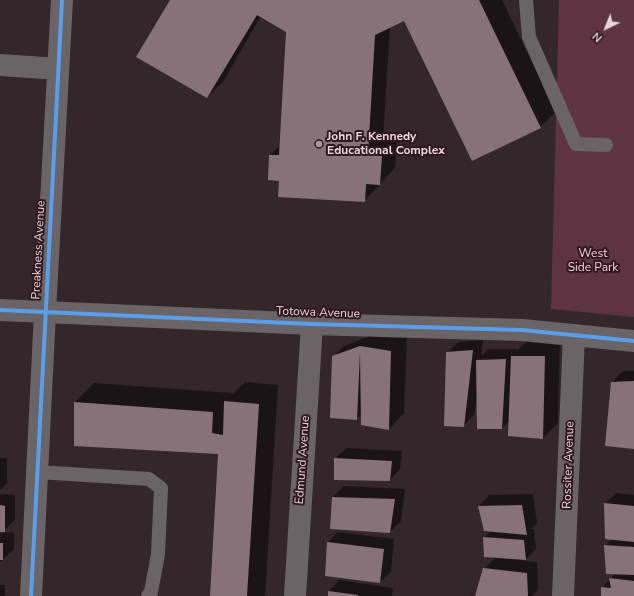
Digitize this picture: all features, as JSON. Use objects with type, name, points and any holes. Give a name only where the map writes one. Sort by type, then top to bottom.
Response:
[{"type":"street","name":"Preakness Avenue","points":[[31,596],[62,0]]},
{"type":"street","points":[[0,65],[58,68]]},
{"type":"street","name":"Totowa Avenue","points":[[0,310],[312,324],[522,330],[634,341]]},
{"type":"street","name":"Edmund Avenue","points":[[295,596],[312,324]]},
{"type":"street","name":"Rossiter Avenue","points":[[563,596],[574,335]]},
{"type":"lane","points":[[526,0],[529,37],[576,144],[606,146]]},
{"type":"lane","points":[[37,472],[148,479],[161,488],[158,554],[151,592],[148,596]]},
{"type":"green space","name":"West Side Park","points":[[559,0],[634,0],[634,317],[551,309]]},
{"type":"building","points":[[170,0],[479,0],[541,128],[472,161],[404,21],[375,35],[368,155],[382,155],[380,185],[366,184],[365,202],[278,197],[279,181],[268,180],[269,155],[279,155],[286,32],[257,15],[207,98],[136,57]]},
{"type":"building","points":[[360,346],[391,351],[389,430],[361,425],[360,353],[357,420],[330,418],[332,356]]},
{"type":"building","points":[[473,350],[464,427],[444,426],[446,352]]},
{"type":"building","points":[[511,356],[545,356],[543,439],[508,436]]},
{"type":"building","points":[[506,359],[502,429],[477,429],[476,360]]},
{"type":"building","points":[[634,381],[634,449],[605,446],[611,382]]},
{"type":"building","points":[[224,401],[259,404],[247,596],[210,596],[218,454],[74,446],[74,402],[213,412],[212,433],[223,435]]},
{"type":"building","points":[[334,458],[392,461],[390,481],[334,480]]},
{"type":"building","points":[[332,497],[395,499],[390,533],[330,529]]},
{"type":"building","points":[[604,503],[634,506],[634,542],[605,539]]},
{"type":"building","points":[[0,505],[5,506],[5,532],[0,532]]},
{"type":"building","points":[[522,505],[527,535],[484,531],[478,506]]},
{"type":"building","points":[[483,537],[524,540],[526,560],[484,557]]},
{"type":"building","points":[[327,542],[384,549],[380,583],[325,576]]},
{"type":"building","points":[[0,543],[3,543],[3,560],[0,560]]},
{"type":"building","points":[[604,545],[634,547],[634,575],[606,574]]},
{"type":"building","points":[[483,568],[527,573],[528,596],[475,596]]},
{"type":"building","points":[[609,578],[634,581],[634,596],[601,596],[601,587],[611,588]]},
{"type":"building","points":[[328,591],[358,595],[358,596],[328,596]]},
{"type":"cycle path","points":[[31,596],[62,0]]},
{"type":"cycle path","points":[[0,310],[312,324],[522,330],[634,341]]},
{"type":"place","name":"John F. Kennedy Educational Complex","points":[[319,144]]}]
